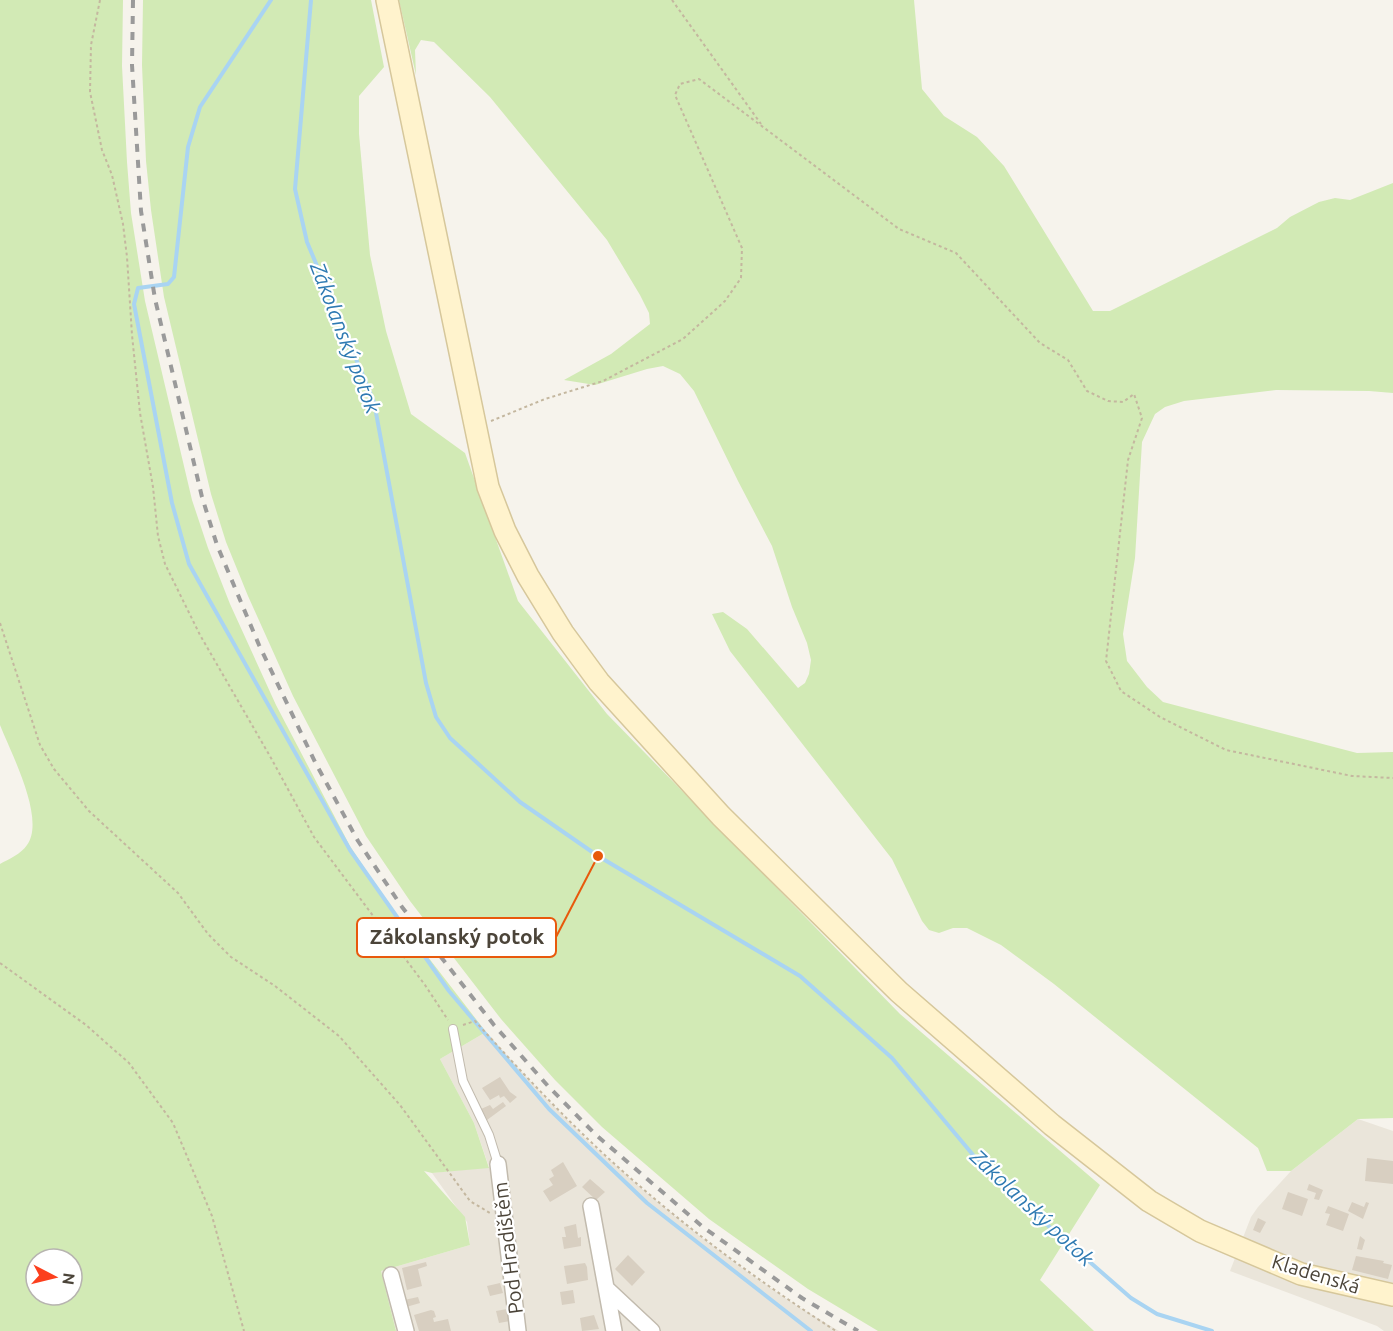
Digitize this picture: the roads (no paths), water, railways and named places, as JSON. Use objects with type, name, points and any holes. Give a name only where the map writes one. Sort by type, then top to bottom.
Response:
[{"type":"main road","name":"Kladenská","points":[[387,0],[488,487],[505,531],[528,576],[563,633],[598,682],[721,816],[899,992],[1052,1125],[1149,1201],[1200,1231],[1301,1274],[1393,1295]]},
{"type":"street","name":"Pod Hradištěm","points":[[498,1164],[518,1331]]},
{"type":"street","points":[[591,1206],[614,1331]]},
{"type":"street","points":[[391,1275],[406,1331]]},
{"type":"street","points":[[606,1288],[652,1331]]},
{"type":"lane","points":[[453,1029],[463,1082],[489,1135],[498,1164]]},
{"type":"waterway","points":[[271,0],[200,107],[188,147],[174,277],[168,284],[138,288],[134,304],[172,503],[189,564],[350,850],[449,991],[549,1109],[647,1203],[811,1331]]},
{"type":"waterway","name":"Zákolanský potok","points":[[311,0],[295,189],[307,242],[374,402],[426,683],[436,717],[450,738],[520,802],[598,856],[800,976],[892,1058],[989,1174],[1131,1298],[1157,1314],[1212,1331]]},
{"type":"railway","points":[[133,0],[132,65],[141,211],[155,299],[202,497],[217,545],[259,645],[315,762],[358,841],[402,907],[494,1025],[548,1086],[595,1134],[703,1227],[802,1298],[858,1331]]},
{"type":"place","name":"Zákolanský potok","points":[[598,856]]}]
